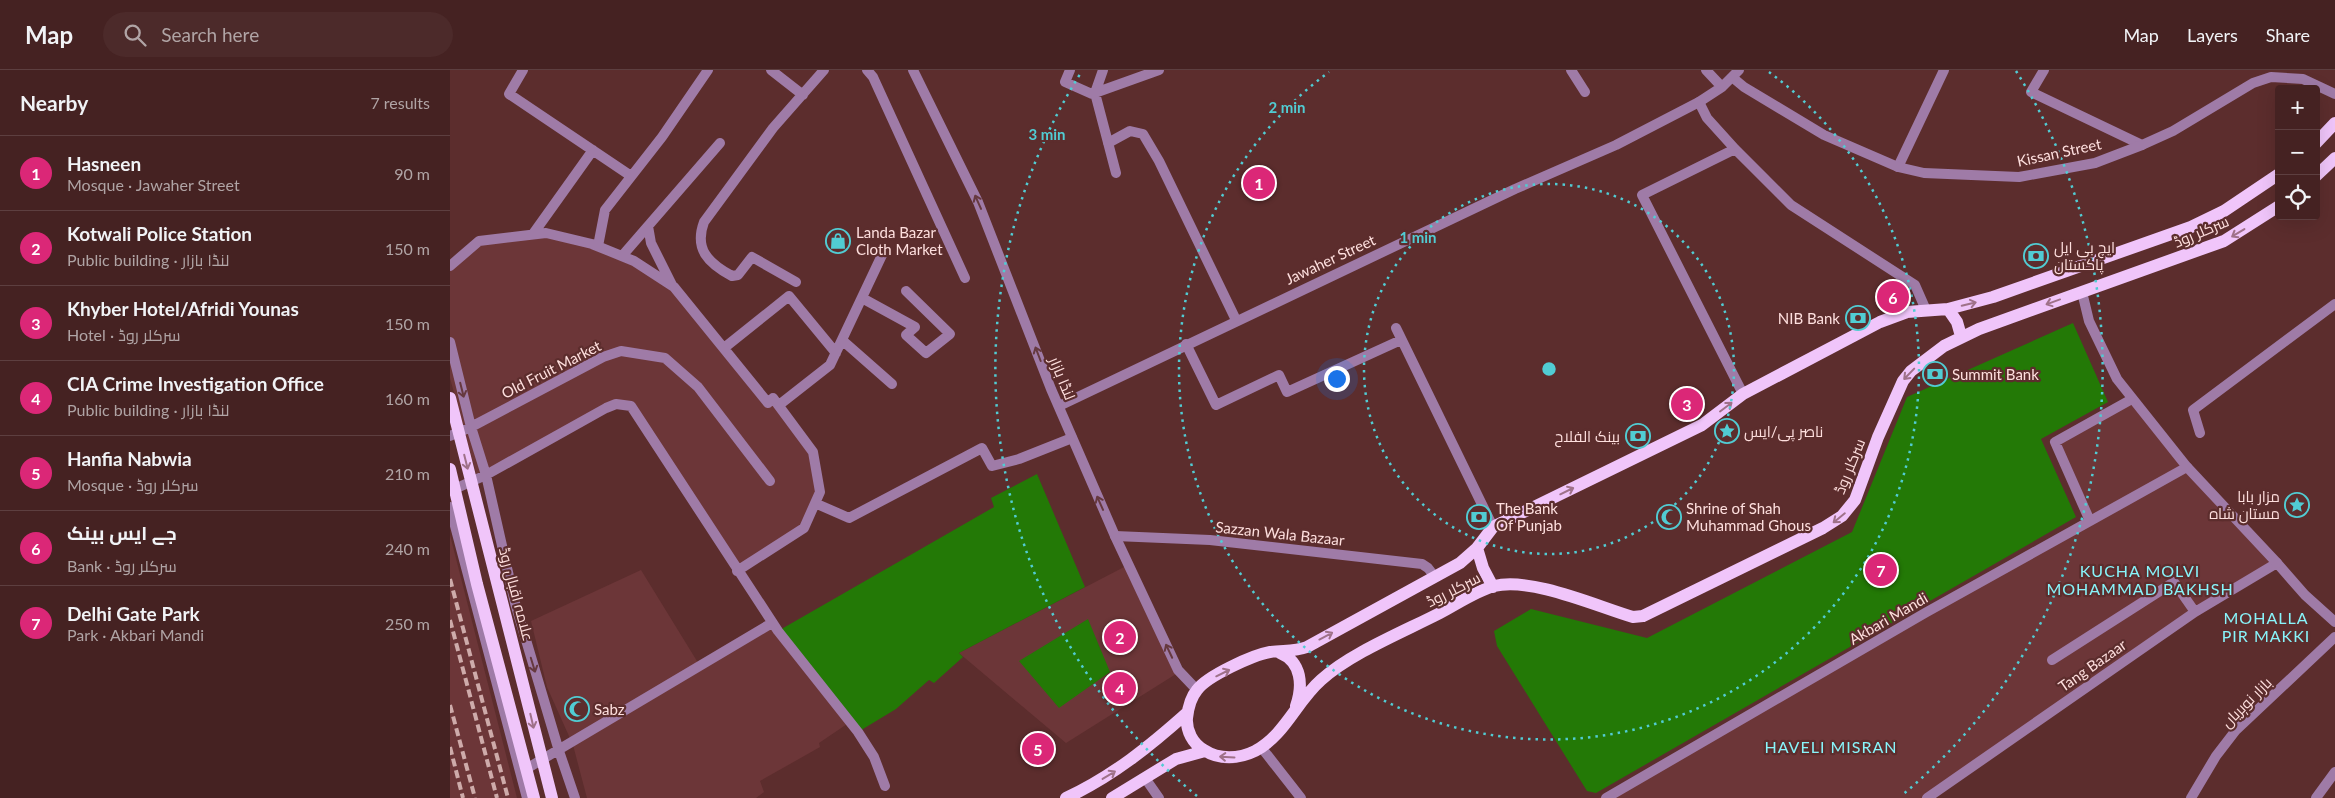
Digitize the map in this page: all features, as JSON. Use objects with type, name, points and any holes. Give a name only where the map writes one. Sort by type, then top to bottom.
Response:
[{"type":"main road","points":[[2320,139],[2335,123]]},
{"type":"main road","points":[[2317,175],[2335,158]]},
{"type":"main road","name":"سرکلر روڈ","points":[[1280,653],[1307,646],[1435,578],[1460,563],[1477,548],[1492,527],[1702,425],[1743,394],[1880,322],[1907,312],[1948,309],[2019,289],[2191,227],[2224,212],[2278,175]]},
{"type":"main road","name":"سرکلر روڈ","points":[[1112,798],[1176,759],[1205,751],[1218,756],[1233,757],[1247,755],[1279,733],[1310,691],[1327,675],[1362,653],[1493,587],[1530,586],[1633,617],[1643,616],[1823,528],[1842,516],[1855,500],[1878,437],[1903,381],[1911,371],[1932,355],[1962,336],[2224,241],[2275,209]]},
{"type":"main road","points":[[1948,309],[1957,322],[1962,336]]},
{"type":"main road","name":"علامہ اقبال روڈ","points":[[450,398],[552,798]]},
{"type":"main road","points":[[450,469],[534,798]]},
{"type":"main road","points":[[1477,548],[1483,568],[1493,587]]},
{"type":"main road","name":"سرکلر روڈ","points":[[1197,690],[1210,679],[1248,660],[1271,652],[1280,653],[1288,657],[1295,666],[1300,678],[1299,696],[1294,713]]},
{"type":"main road","points":[[1197,690],[1188,712],[1187,723],[1190,734],[1196,744],[1205,751]]},
{"type":"main road","points":[[1066,798],[1121,768],[1150,746],[1188,712]]},
{"type":"street","points":[[523,70],[509,94],[631,176]]},
{"type":"street","points":[[598,246],[605,210],[662,137],[708,70]]},
{"type":"street","points":[[771,70],[803,95]]},
{"type":"street","points":[[796,282],[752,258],[738,275],[732,276],[711,261],[700,248],[699,235],[704,222],[773,128],[824,70]]},
{"type":"street","points":[[867,70],[873,77],[966,278]]},
{"type":"street","name":"لنڈا بازار","points":[[913,70],[978,202],[1072,438],[1114,536],[1178,670],[1197,690]]},
{"type":"street","points":[[1070,70],[1065,82],[1092,94],[1158,70]]},
{"type":"street","points":[[1103,70],[1095,93],[1116,173]]},
{"type":"street","points":[[1571,70],[1585,92]]},
{"type":"street","points":[[1706,70],[1722,87]]},
{"type":"street","points":[[1898,167],[1944,70]]},
{"type":"street","points":[[2044,70],[2031,92],[2142,145]]},
{"type":"street","name":"Jawaher Street","points":[[1059,406],[1515,188],[1616,145],[1699,102],[1722,87],[1736,73]]},
{"type":"street","name":"Kissan Street","points":[[1736,73],[1744,87],[1824,135],[1898,167],[1924,173],[2019,177],[2095,163],[2142,145],[2173,130],[2253,83],[2271,77],[2303,79],[2335,94]]},
{"type":"street","points":[[1699,102],[1706,118],[1791,205],[1915,285],[1926,310]]},
{"type":"street","points":[[1108,143],[1130,131],[1144,134],[1236,320]]},
{"type":"street","points":[[622,256],[720,143]]},
{"type":"street","points":[[1735,149],[1642,195],[1743,394]]},
{"type":"street","points":[[533,234],[593,150]]},
{"type":"street","points":[[648,226],[651,243],[672,286],[768,403],[773,398],[779,405],[814,452],[820,492],[817,504],[804,528],[737,571]]},
{"type":"street","points":[[450,266],[479,241],[546,233],[598,246],[634,261],[672,286]]},
{"type":"street","points":[[779,405],[830,365],[882,255]]},
{"type":"street","points":[[862,298],[914,327],[906,335],[926,353],[950,334],[906,291]]},
{"type":"street","points":[[2082,292],[2088,321],[2117,379],[2187,467],[2305,594],[2335,622]]},
{"type":"street","points":[[724,348],[789,296],[836,353]]},
{"type":"street","points":[[2200,433],[2193,410],[2335,304]]},
{"type":"street","points":[[1396,328],[1492,527]]},
{"type":"street","points":[[842,340],[892,384]]},
{"type":"street","points":[[1186,344],[1216,405],[1280,375],[1287,392],[1401,340]]},
{"type":"street","points":[[450,342],[471,428],[486,475],[515,603],[575,798]]},
{"type":"street","name":"Old Fruit Market","points":[[450,436],[471,428],[603,356],[621,351],[646,353],[665,358],[698,387],[770,481]]},
{"type":"street","points":[[2090,521],[2055,442],[2132,398]]},
{"type":"street","points":[[450,491],[486,475],[606,408],[624,403],[631,406],[772,623],[858,732],[874,758],[885,786]]},
{"type":"street","points":[[817,504],[849,518],[982,448],[992,466],[1020,459],[1072,438]]},
{"type":"street","name":"Akbari Mandi","points":[[1606,798],[1926,613],[2187,467]]},
{"type":"street","points":[[450,507],[527,798]]},
{"type":"street","name":"Sazzan Wala Bazaar","points":[[1114,536],[1210,540],[1422,564],[1428,568],[1435,578]]},
{"type":"street","name":"Tang Bazaar","points":[[1927,798],[1990,752],[2195,612],[2277,563]]},
{"type":"street","points":[[2052,660],[2174,582],[2195,612]]},
{"type":"street","points":[[520,773],[772,623]]},
{"type":"street","name":"بازار نوہریاں","points":[[2191,798],[2216,756],[2236,730],[2335,636]]},
{"type":"street","points":[[1261,747],[1301,798]]},
{"type":"street","points":[[2316,798],[2335,772]]},
{"type":"street","points":[[1145,778],[1159,798]]},
{"type":"shaded area","points":[[546,233],[592,244],[672,286],[768,402],[773,398],[813,452],[820,492],[804,528],[737,571],[624,403],[477,477],[450,378],[450,268],[479,241]]},
{"type":"shaded area","points":[[2132,399],[2277,563],[1928,798],[1599,798],[2090,521],[2055,442]]},
{"type":"shaded area","points":[[450,535],[517,798],[450,798]]},
{"type":"shaded area","points":[[1126,566],[1176,674],[1066,743],[959,653]]},
{"type":"shaded area","points":[[641,570],[700,666],[772,623],[850,722],[819,743],[820,747],[760,781],[764,792],[756,798],[587,798],[573,745],[547,687],[531,621]]},
{"type":"green space","points":[[2073,323],[2108,402],[2041,439],[2076,517],[1596,793],[1587,791],[1497,646],[1494,631],[1531,609],[1647,638],[1852,532],[1907,397]]},
{"type":"green space","points":[[1037,474],[1085,587],[959,653],[963,657],[934,683],[929,680],[896,709],[858,732],[778,631],[994,507],[991,498]]},
{"type":"green space","points":[[1088,619],[1110,672],[1059,708],[1019,661]]},
{"type":"railway","points":[[450,579],[508,798]]},
{"type":"railway","points":[[450,620],[497,798]]},
{"type":"railway","points":[[450,705],[475,798]]},
{"type":"railway","points":[[450,747],[463,798]]},
{"type":"place","name":"Hasneen","points":[[1259,183]]},
{"type":"place","name":"Landa Bazar Cloth Market","points":[[838,241]]},
{"type":"place","name":"ایچ بی ایل پاکستان","points":[[2036,256]]},
{"type":"place","name":"جے ایس بینک","points":[[1893,297]]},
{"type":"place","name":"NIB Bank","points":[[1858,318]]},
{"type":"place","name":"Summit Bank","points":[[1935,374]]},
{"type":"place","name":"Khyber Hotel/Afridi Younas","points":[[1687,404]]},
{"type":"place","name":"ناصر پی/ایس","points":[[1727,431]]},
{"type":"place","name":"بینک الفلاح","points":[[1638,436]]},
{"type":"place","name":"مزار بابا مستان شاہ","points":[[2297,505]]},
{"type":"place","name":"The Bank Of Punjab","points":[[1479,517]]},
{"type":"place","name":"Shrine of Shah Muhammad Ghous","points":[[1669,517]]},
{"type":"place","name":"Delhi Gate Park","points":[[1881,570]]},
{"type":"place","name":"Kotwali Police Station","points":[[1120,637]]},
{"type":"place","name":"CIA Crime Investigation Office","points":[[1120,688]]},
{"type":"place","name":"Sabz","points":[[577,709]]},
{"type":"place","name":"Hanfia Nabwia","points":[[1038,749]]},
{"type":"district","name":"KUCHA MOLVI MOHAMMAD BAKHSH","points":[[2140,579]]},
{"type":"district","name":"MOHALLA PIR MAKKI","points":[[2266,626]]},
{"type":"district","name":"HAVELI MISRAN","points":[[1831,746]]}]
